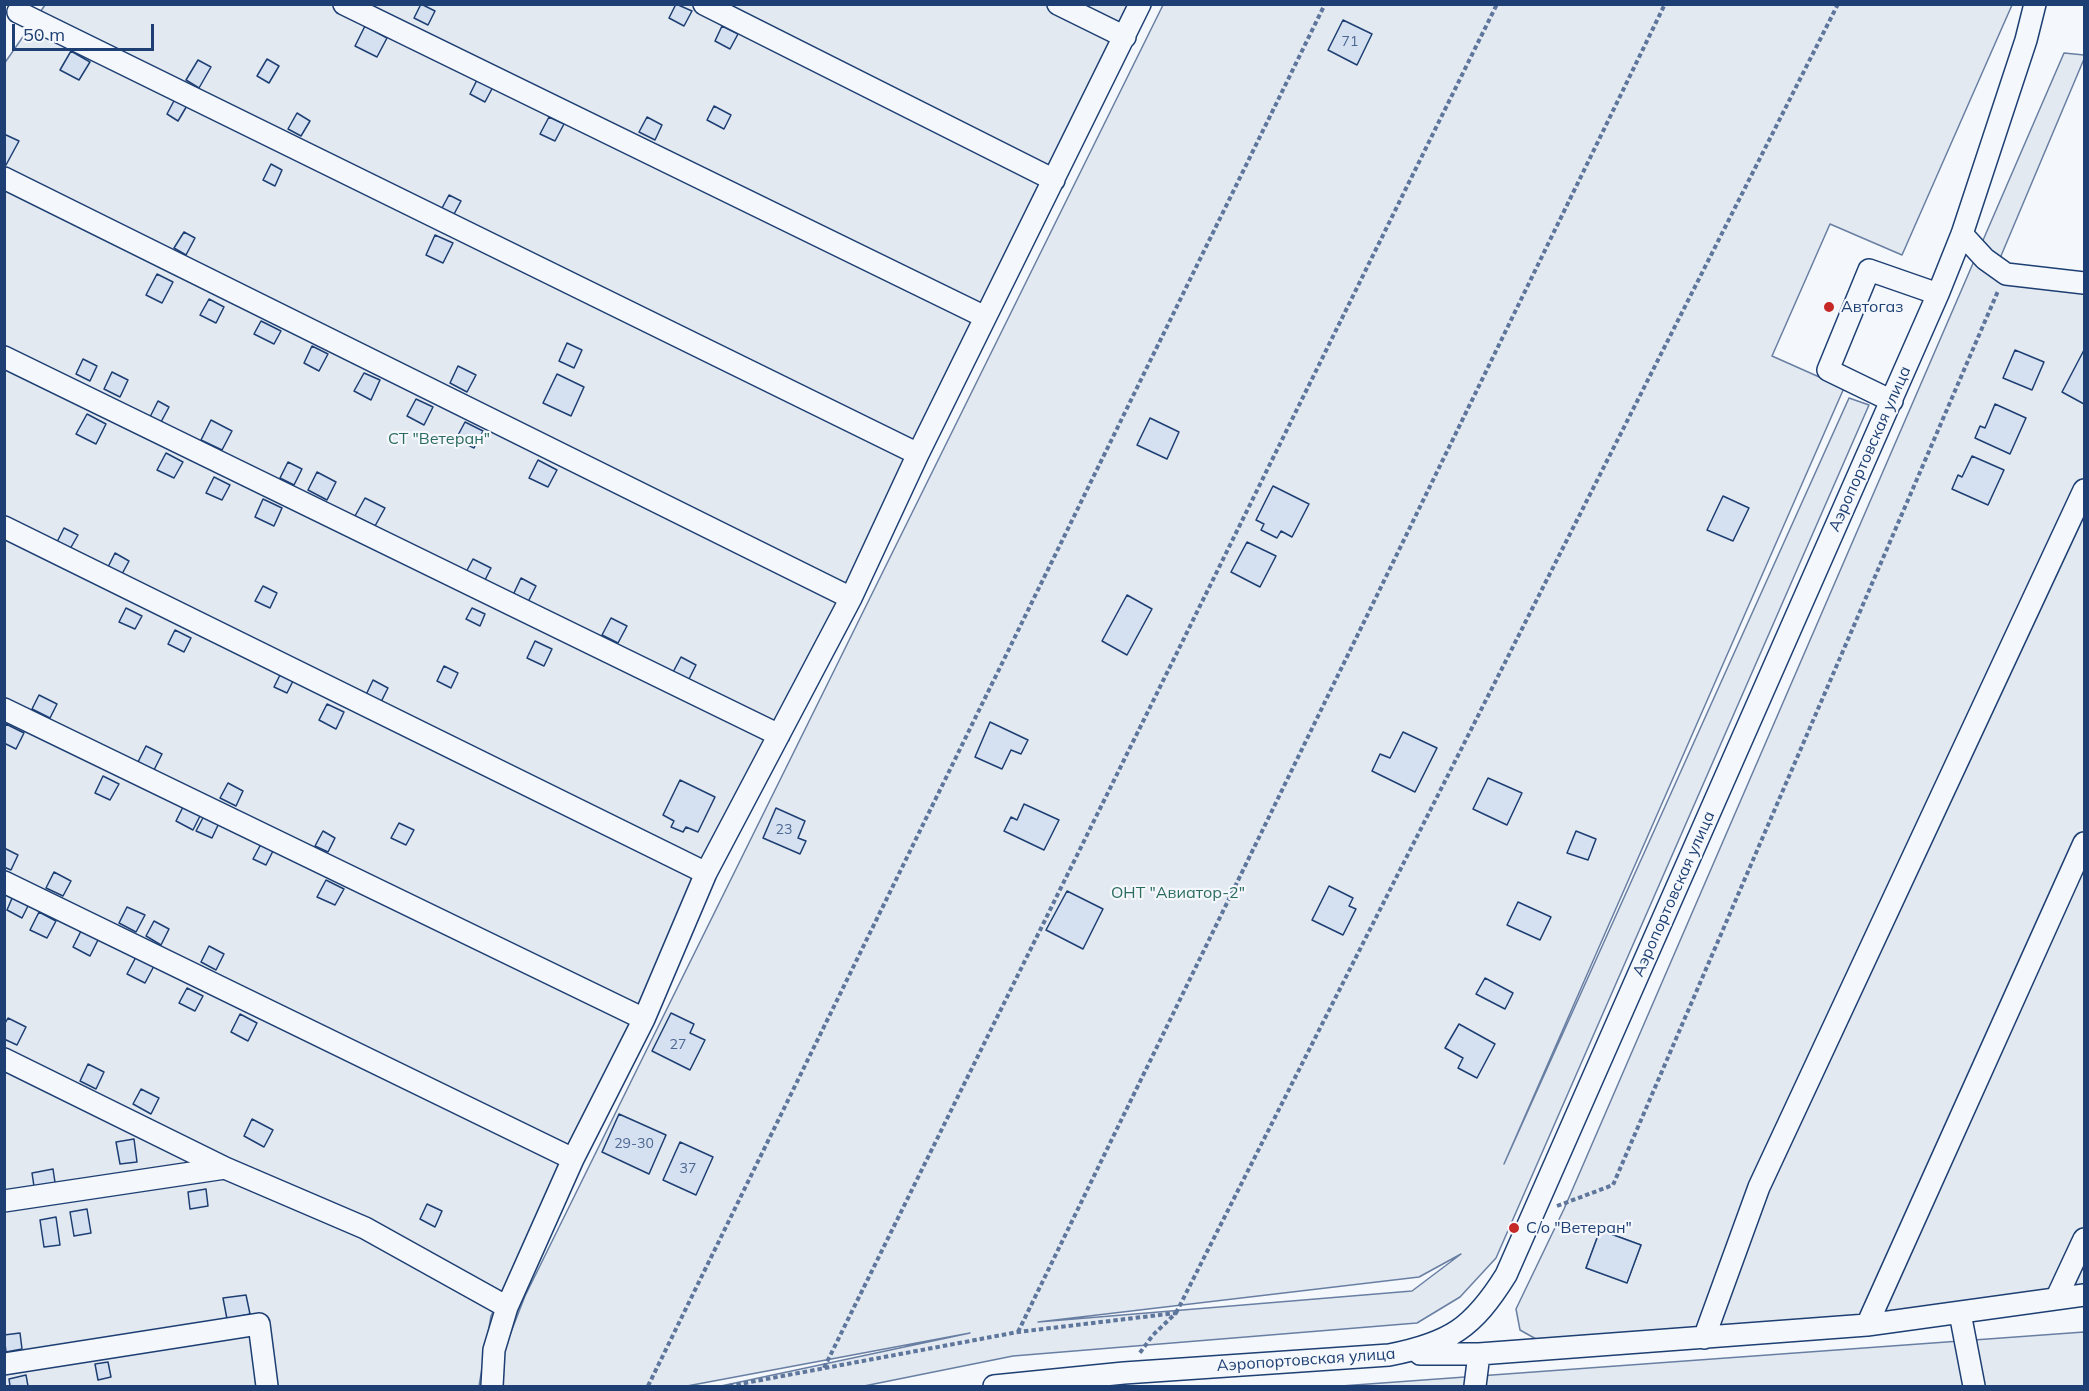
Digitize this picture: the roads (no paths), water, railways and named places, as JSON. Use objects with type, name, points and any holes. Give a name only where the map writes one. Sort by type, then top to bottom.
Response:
[{"type":"street","points":[[344,4],[986,317]]},
{"type":"street","points":[[704,4],[1054,180]]},
{"type":"street","points":[[1058,4],[1125,38]]},
{"type":"street","points":[[492,1386],[494,1350],[507,1307],[573,1160],[644,1019],[706,873],[851,598],[918,454],[1140,4]]},
{"type":"street","name":"Аэропортовская улица","points":[[994,1386],[1124,1373],[1165,1378],[1389,1355],[1418,1349],[1440,1341],[1472,1321],[1491,1299],[1506,1275],[1938,294],[1962,234],[2026,40],[2035,4]]},
{"type":"street","points":[[18,12],[918,454]]},
{"type":"street","points":[[4,178],[851,598]]},
{"type":"street","points":[[1962,234],[1985,259],[2006,274],[2085,283]]},
{"type":"street","points":[[1892,401],[1828,370],[1869,270],[1938,294]]},
{"type":"street","points":[[4,357],[779,735]]},
{"type":"street","points":[[1704,1338],[1759,1187],[2085,490]]},
{"type":"street","points":[[4,527],[706,873]]},
{"type":"street","points":[[4,709],[644,1019]]},
{"type":"street","points":[[1867,1325],[2085,843]]},
{"type":"street","points":[[4,882],[573,1160]]},
{"type":"street","points":[[4,1059],[225,1168],[365,1228],[507,1307]]},
{"type":"street","points":[[4,1201],[225,1168]]},
{"type":"street","points":[[2056,1299],[2085,1239]]},
{"type":"street","points":[[1389,1355],[1479,1354],[1867,1325],[2085,1295]]},
{"type":"street","points":[[1959,1313],[1974,1386]]},
{"type":"street","points":[[4,1364],[259,1324],[267,1386]]},
{"type":"street","points":[[1476,1386],[1479,1354]]},
{"type":"place","name":"Автогаз","points":[[1829,307]]},
{"type":"place","name":"С/о \"Ветеран\"","points":[[1514,1228]]},
{"type":"park label","name":"СТ \"Ветеран\"","points":[[439,439]]},
{"type":"park label","name":"ОНТ \"Авиатор-2\"","points":[[1178,893]]}]
